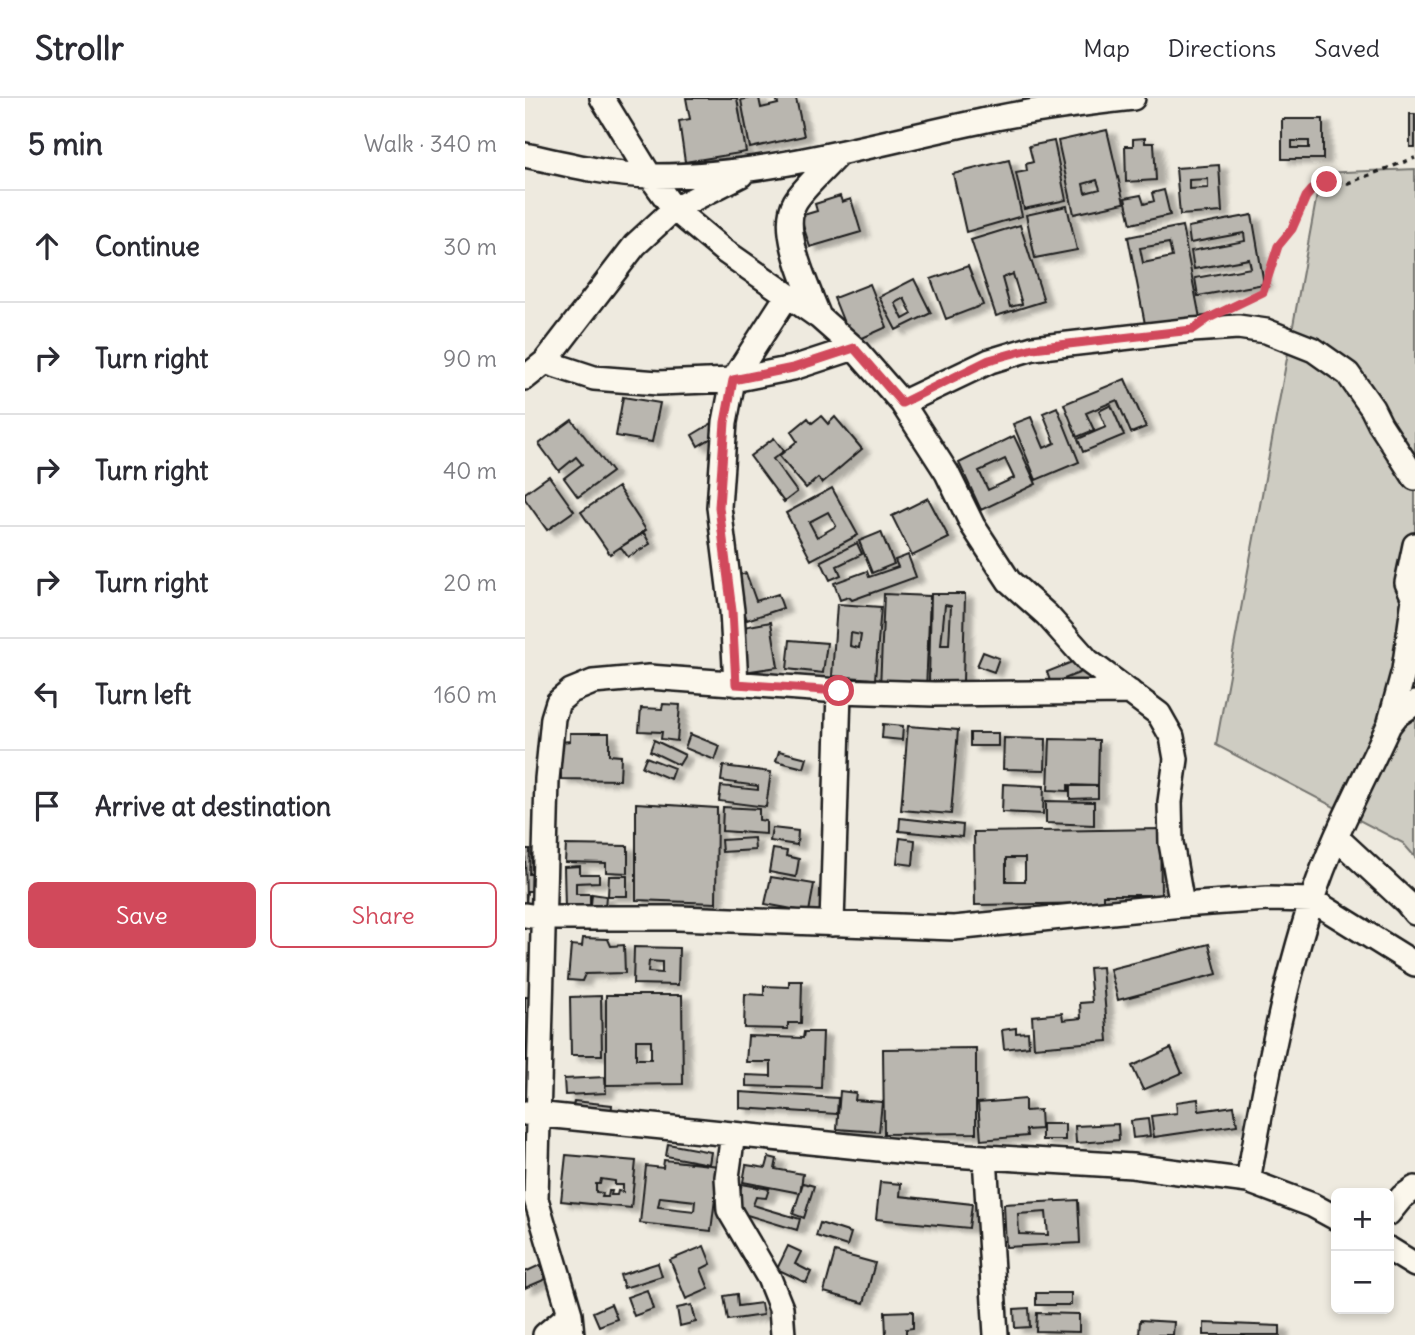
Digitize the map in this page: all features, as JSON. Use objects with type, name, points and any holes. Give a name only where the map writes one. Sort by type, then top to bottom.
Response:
[{"type":"street","points":[[602,98],[650,176],[674,209],[723,250],[818,317],[854,348],[902,403],[927,441],[973,526],[1009,581],[1047,615],[1088,661],[1159,714],[1171,737],[1176,759],[1171,802],[1171,843],[1182,905]]},
{"type":"street","points":[[525,155],[592,169],[650,176],[750,170],[839,153],[995,108],[1133,98]]},
{"type":"street","points":[[818,317],[798,260],[789,221],[795,202],[839,153]]},
{"type":"street","points":[[525,377],[545,362],[635,245],[674,209],[750,170]]},
{"type":"street","points":[[736,684],[732,611],[719,507],[722,445],[733,380],[787,296]]},
{"type":"street","points":[[902,403],[989,360],[1033,348],[1192,330],[1238,327],[1266,331],[1314,351],[1348,374],[1373,408],[1380,424],[1415,478]]},
{"type":"street","points":[[545,362],[607,379],[658,383],[733,380],[793,368],[854,348]]},
{"type":"street","points":[[1248,1181],[1283,1009],[1312,900],[1389,725],[1406,658],[1414,598],[1407,583],[1415,545]]},
{"type":"street","points":[[545,1335],[571,1325],[536,1199],[532,1114],[535,917],[553,718],[558,702],[571,691],[593,682],[649,677],[839,691],[935,694],[1130,692]]},
{"type":"street","points":[[832,924],[839,691]]},
{"type":"street","points":[[1389,725],[1397,715],[1415,703]]},
{"type":"street","points":[[1337,838],[1415,913]]},
{"type":"street","points":[[535,917],[678,918],[954,928],[1182,905],[1312,900],[1415,964]]},
{"type":"street","points":[[532,1114],[918,1153],[1132,1166],[1248,1181],[1312,1205],[1331,1215]]},
{"type":"street","points":[[733,1134],[727,1177],[729,1210],[769,1278],[781,1308],[783,1335]]},
{"type":"street","points":[[985,1157],[996,1335]]},
{"type":"street","points":[[1394,1207],[1415,1188]]},
{"type":"street","points":[[1392,1251],[1415,1265]]},
{"type":"path","points":[[1233,307],[1263,292],[1278,246],[1292,229],[1306,197],[1312,190],[1332,181],[1348,183],[1415,158]]},
{"type":"shaded area","points":[[1415,169],[1415,857],[1403,843],[1216,745],[1321,173]]},
{"type":"building","points":[[686,98],[737,98],[746,152],[685,162],[679,121],[690,119]]},
{"type":"building","points":[[759,98],[761,108],[778,104],[776,98],[796,98],[804,136],[750,148],[741,100]]},
{"type":"building","points":[[1410,114],[1415,114],[1415,147],[1410,147]]},
{"type":"building","points":[[1282,119],[1323,119],[1323,159],[1282,159]],"holes":[[[1292,141],[1309,141],[1309,148],[1292,148]]]},
{"type":"building","points":[[1107,130],[1124,203],[1074,214],[1058,141]],"holes":[[[1097,180],[1100,189],[1085,193],[1083,184]]]},
{"type":"building","points":[[1145,138],[1145,143],[1154,143],[1156,180],[1126,182],[1125,146],[1133,146],[1133,139]]},
{"type":"building","points":[[1054,141],[1066,200],[1024,209],[1016,173],[1027,171],[1026,164],[1033,162],[1029,146]]},
{"type":"building","points":[[1009,160],[1022,216],[966,232],[953,174]]},
{"type":"building","points":[[1219,165],[1222,212],[1180,215],[1176,168]],"holes":[[[1208,179],[1208,188],[1189,189],[1189,180]]]},
{"type":"building","points":[[1164,190],[1170,215],[1131,224],[1125,198],[1141,195],[1144,204],[1154,201],[1152,193]]},
{"type":"building","points":[[840,196],[842,202],[851,199],[861,232],[810,247],[800,216],[817,211],[815,204]]},
{"type":"building","points":[[1067,206],[1077,250],[1035,258],[1026,215]]},
{"type":"building","points":[[1252,215],[1264,284],[1198,296],[1195,278],[1251,268],[1249,259],[1194,269],[1191,251],[1245,241],[1244,233],[1190,243],[1188,227]]},
{"type":"building","points":[[1020,225],[1044,301],[996,316],[971,240]],"holes":[[[1013,274],[1022,304],[1010,307],[1002,278]]]},
{"type":"building","points":[[1182,226],[1200,318],[1146,329],[1128,237]],"holes":[[[1169,243],[1172,257],[1143,263],[1140,248]]]},
{"type":"building","points":[[968,266],[983,305],[946,319],[931,279]]},
{"type":"building","points":[[914,279],[931,313],[896,330],[879,297]],"holes":[[[904,298],[912,314],[903,319],[895,303]]]},
{"type":"building","points":[[870,284],[887,327],[860,339],[844,323],[834,298]]},
{"type":"building","points":[[1125,379],[1146,427],[1131,433],[1117,400],[1086,413],[1094,430],[1077,437],[1064,404]]},
{"type":"building","points":[[623,397],[660,403],[652,442],[616,436]]},
{"type":"building","points":[[1111,405],[1124,435],[1083,452],[1078,439],[1106,427],[1099,411]]},
{"type":"building","points":[[1057,407],[1079,462],[1036,480],[1013,424],[1031,417],[1044,448],[1055,443],[1043,413]]},
{"type":"building","points":[[821,416],[828,424],[835,417],[862,449],[822,483],[818,478],[806,488],[779,456],[797,441],[791,432],[808,418],[812,423]]},
{"type":"building","points":[[572,420],[612,472],[578,497],[564,478],[582,464],[576,457],[559,471],[539,444]]},
{"type":"building","points":[[714,422],[720,433],[698,446],[692,435]]},
{"type":"building","points":[[1014,436],[1036,484],[981,510],[959,463]],"holes":[[[1005,459],[1014,478],[988,490],[979,471]]]},
{"type":"building","points":[[774,438],[784,451],[773,459],[797,492],[784,502],[750,456]]},
{"type":"building","points":[[549,476],[574,511],[547,530],[525,499],[525,493]]},
{"type":"building","points":[[618,487],[646,530],[610,554],[581,512]]},
{"type":"building","points":[[832,488],[858,535],[811,560],[786,513]],"holes":[[[828,512],[836,526],[817,537],[809,522]]]},
{"type":"building","points":[[928,498],[949,538],[912,556],[892,516]]},
{"type":"building","points":[[881,532],[894,564],[872,573],[859,541]]},
{"type":"building","points":[[644,533],[650,544],[628,557],[621,547]]},
{"type":"building","points":[[857,543],[862,554],[837,566],[841,575],[830,580],[821,561]]},
{"type":"building","points":[[908,555],[916,577],[852,600],[849,597],[840,600],[834,583],[867,571],[869,577],[898,567],[895,560]]},
{"type":"building","points":[[746,573],[756,601],[778,594],[783,608],[747,620],[732,577]]},
{"type":"building","points":[[884,594],[930,596],[926,690],[880,688]]},
{"type":"building","points":[[931,594],[965,594],[963,682],[929,681]],"holes":[[[945,605],[951,606],[949,645],[941,645]]]},
{"type":"building","points":[[837,604],[881,607],[875,679],[832,676]],"holes":[[[851,633],[861,635],[859,648],[850,646]]]},
{"type":"building","points":[[771,622],[778,667],[744,672],[738,628]]},
{"type":"building","points":[[790,640],[827,643],[823,673],[787,669]]},
{"type":"building","points":[[983,652],[999,658],[994,672],[977,666]]},
{"type":"building","points":[[1077,660],[1082,672],[1051,684],[1047,672]]},
{"type":"building","points":[[663,704],[680,705],[677,741],[661,739],[662,732],[639,731],[641,708],[662,709]]},
{"type":"building","points":[[883,724],[903,726],[902,740],[882,738]]},
{"type":"building","points":[[908,726],[958,730],[951,814],[901,810]]},
{"type":"building","points":[[570,733],[609,733],[609,755],[621,756],[620,780],[561,779],[561,742],[570,741]]},
{"type":"building","points":[[970,733],[998,733],[998,746],[970,746]]},
{"type":"building","points":[[690,734],[720,746],[715,760],[685,748]]},
{"type":"building","points":[[1004,738],[1046,739],[1045,770],[1003,769]]},
{"type":"building","points":[[1050,739],[1099,740],[1098,786],[1068,785],[1068,791],[1048,790]]},
{"type":"building","points":[[654,740],[685,755],[679,765],[650,751]]},
{"type":"building","points":[[779,751],[807,758],[804,768],[776,761]]},
{"type":"building","points":[[646,757],[674,768],[670,779],[642,767]]},
{"type":"building","points":[[723,766],[771,772],[766,807],[719,801],[721,786],[758,790],[758,786],[721,781]]},
{"type":"building","points":[[1003,784],[1044,786],[1043,814],[1002,812]]},
{"type":"building","points":[[1070,786],[1098,786],[1098,798],[1070,799]]},
{"type":"building","points":[[1046,801],[1094,802],[1094,825],[1046,823]]},
{"type":"building","points":[[636,803],[717,808],[716,903],[636,900]]},
{"type":"building","points":[[723,807],[759,809],[759,820],[766,821],[766,834],[722,831]]},
{"type":"building","points":[[900,818],[963,825],[962,837],[899,831]]},
{"type":"building","points":[[772,828],[798,831],[797,845],[770,841]]},
{"type":"building","points":[[1160,829],[1161,895],[1103,895],[1103,903],[975,905],[974,832]],"holes":[[[1006,858],[1025,858],[1025,881],[1006,881]]]},
{"type":"building","points":[[754,838],[755,850],[722,852],[721,840]]},
{"type":"building","points":[[900,838],[915,840],[913,865],[897,863]]},
{"type":"building","points":[[566,845],[628,846],[628,873],[606,872],[606,863],[565,862]]},
{"type":"building","points":[[525,849],[530,849],[529,874],[537,874],[536,891],[527,891],[526,906]]},
{"type":"building","points":[[773,849],[787,851],[786,856],[799,859],[796,877],[769,872]]},
{"type":"building","points":[[580,866],[580,874],[599,874],[599,882],[576,883],[576,894],[590,894],[590,908],[565,909],[564,867]]},
{"type":"building","points":[[609,876],[627,876],[627,896],[608,896]]},
{"type":"building","points":[[771,877],[814,884],[809,912],[765,904]]},
{"type":"building","points":[[592,894],[606,896],[605,907],[591,905]]},
{"type":"building","points":[[583,938],[608,939],[611,946],[624,945],[625,973],[585,974],[582,981],[568,980],[571,945],[582,946]]},
{"type":"building","points":[[1209,944],[1217,974],[1118,1000],[1110,969]]},
{"type":"building","points":[[634,947],[679,948],[678,985],[633,984]],"holes":[[[649,961],[662,962],[662,973],[648,972]]]},
{"type":"building","points":[[1102,967],[1108,1041],[1034,1047],[1032,1016],[1062,1013],[1063,1020],[1081,1018],[1080,1003],[1092,1002],[1089,968]]},
{"type":"building","points":[[789,981],[802,981],[801,1023],[788,1023],[788,1029],[744,1028],[745,994],[764,995],[764,986],[789,987]]},
{"type":"building","points":[[606,995],[682,995],[683,1084],[606,1085]],"holes":[[[636,1040],[651,1040],[651,1059],[636,1059]]]},
{"type":"building","points":[[601,996],[602,1055],[571,1055],[570,997]]},
{"type":"building","points":[[525,997],[539,998],[535,1061],[525,1061]]},
{"type":"building","points":[[1016,1028],[1016,1033],[1028,1032],[1029,1046],[1004,1049],[1002,1030]]},
{"type":"building","points":[[804,1032],[823,1032],[821,1088],[746,1086],[746,1075],[771,1076],[771,1062],[746,1062],[748,1036],[803,1038]]},
{"type":"building","points":[[976,1048],[976,1133],[884,1134],[883,1049]]},
{"type":"building","points":[[1171,1048],[1182,1073],[1143,1090],[1132,1066]]},
{"type":"building","points":[[605,1077],[606,1093],[565,1095],[564,1079]]},
{"type":"building","points":[[840,1091],[856,1093],[855,1100],[882,1102],[879,1132],[837,1129]]},
{"type":"building","points":[[740,1092],[838,1098],[837,1114],[740,1108]]},
{"type":"building","points":[[1025,1099],[1025,1111],[1040,1110],[1041,1129],[1026,1130],[1027,1136],[981,1140],[978,1103]]},
{"type":"building","points":[[1198,1099],[1199,1111],[1234,1106],[1237,1125],[1154,1137],[1151,1116],[1177,1113],[1176,1102]]},
{"type":"building","points":[[574,1101],[612,1105],[611,1116],[572,1113]]},
{"type":"building","points":[[1148,1119],[1150,1136],[1133,1138],[1131,1121]]},
{"type":"building","points":[[1042,1124],[1065,1124],[1065,1140],[1042,1140]]},
{"type":"building","points":[[1118,1124],[1119,1140],[1076,1143],[1075,1126]]},
{"type":"building","points":[[668,1144],[711,1152],[709,1164],[666,1156]]},
{"type":"building","points":[[566,1155],[636,1161],[631,1208],[561,1201]],"holes":[[[601,1179],[615,1181],[615,1185],[623,1185],[623,1192],[618,1191],[617,1195],[611,1195],[612,1191],[609,1191],[608,1197],[602,1197],[603,1193],[596,1192],[596,1184],[600,1184]]]},
{"type":"building","points":[[769,1157],[777,1159],[775,1169],[803,1174],[800,1193],[743,1182],[746,1165],[766,1168]]},
{"type":"building","points":[[664,1160],[719,1166],[711,1231],[640,1223],[646,1166],[663,1168]],"holes":[[[660,1197],[695,1201],[694,1211],[658,1207]]]},
{"type":"building","points":[[880,1182],[901,1184],[900,1196],[972,1204],[969,1228],[876,1219]]},
{"type":"building","points":[[803,1183],[814,1186],[804,1218],[793,1214]]},
{"type":"building","points":[[742,1184],[769,1189],[766,1198],[756,1197],[753,1205],[800,1219],[797,1230],[734,1211]]},
{"type":"building","points":[[1078,1200],[1080,1243],[1006,1247],[1004,1204]],"holes":[[[1046,1212],[1048,1235],[1019,1234],[1018,1214]]]},
{"type":"building","points":[[820,1223],[851,1233],[847,1246],[816,1236]]},
{"type":"building","points":[[704,1246],[711,1264],[701,1269],[709,1289],[686,1299],[670,1260]]},
{"type":"building","points":[[788,1246],[801,1252],[795,1264],[811,1272],[806,1283],[777,1269]]},
{"type":"building","points":[[835,1252],[875,1263],[864,1303],[824,1292]]},
{"type":"building","points":[[658,1263],[662,1276],[624,1288],[620,1275]]},
{"type":"building","points":[[540,1265],[546,1279],[525,1288],[525,1272]]},
{"type":"building","points":[[647,1290],[653,1309],[634,1316],[627,1297]]},
{"type":"building","points":[[1036,1293],[1071,1293],[1071,1305],[1036,1305]]},
{"type":"building","points":[[737,1294],[738,1306],[761,1303],[763,1315],[728,1320],[724,1296]]},
{"type":"building","points":[[611,1304],[617,1319],[599,1326],[593,1312]]},
{"type":"building","points":[[692,1305],[696,1322],[680,1326],[677,1308]]},
{"type":"building","points":[[1029,1308],[1030,1327],[1015,1328],[1014,1309]]},
{"type":"building","points":[[913,1311],[913,1328],[906,1329],[906,1335],[886,1335],[885,1312]]},
{"type":"building","points":[[1037,1313],[1079,1314],[1079,1332],[1036,1331]]},
{"type":"building","points":[[1140,1320],[1174,1322],[1173,1335],[1139,1335]]},
{"type":"building","points":[[1204,1323],[1280,1326],[1280,1335],[1204,1335]]},
{"type":"route","points":[[839,691],[736,684],[732,611],[719,507],[721,456],[733,380],[793,368],[854,348],[902,403],[989,360],[1033,348],[1192,330],[1209,318],[1263,292],[1274,254],[1284,236],[1292,229],[1306,197],[1312,190],[1327,182]]}]
